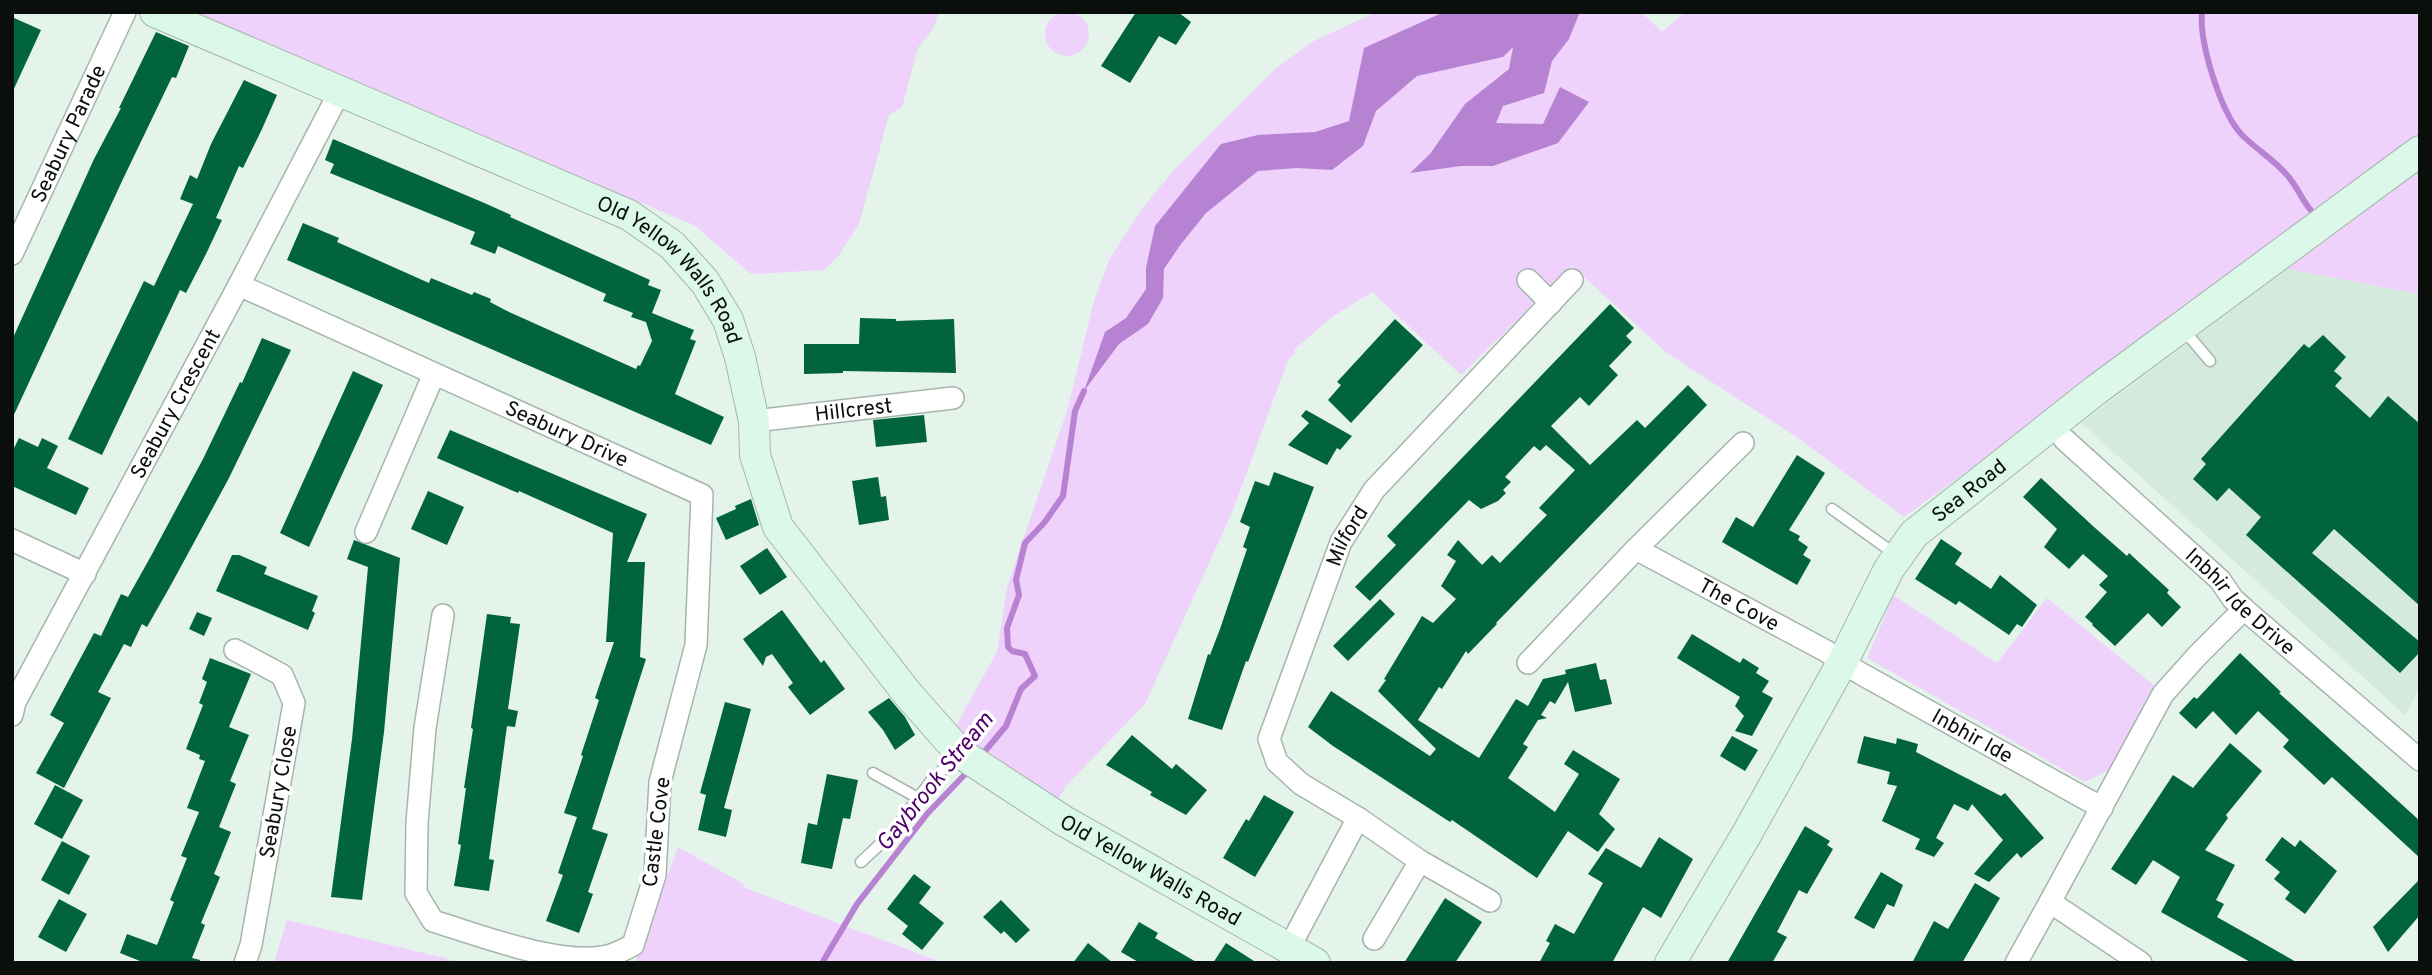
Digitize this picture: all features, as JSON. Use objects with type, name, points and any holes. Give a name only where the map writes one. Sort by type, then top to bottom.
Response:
[{"type":"street","name":"Seabury Parade","points":[[12,254],[125,12]]},
{"type":"street","name":"Old Yellow Walls Road","points":[[155,12],[629,215],[672,246],[705,282],[728,320],[740,356],[754,421],[755,455],[778,527],[907,693],[970,760],[1064,821],[1315,963]]},
{"type":"street","name":"Seabury Crescent","points":[[12,715],[15,702],[341,91]]},
{"type":"street","name":"Sea Road","points":[[1670,963],[1843,661],[1877,590],[1914,534],[2039,433],[2420,151]]},
{"type":"street","points":[[1528,280],[1551,303]]},
{"type":"street","name":"Milford","points":[[1490,901],[1420,861],[1358,818],[1301,784],[1277,762],[1269,739],[1341,542],[1374,490],[1572,281]]},
{"type":"street","name":"Seabury Drive","points":[[239,285],[702,495]]},
{"type":"street","points":[[366,531],[434,374]]},
{"type":"street","name":"Hillcrest","points":[[754,421],[953,398]]},
{"type":"street","name":"Inbhir Ide Drive","points":[[2064,439],[2220,580],[2244,609],[2420,760]]},
{"type":"street","points":[[1528,663],[1636,549],[1743,443]]},
{"type":"street","name":"Castle Cove","points":[[443,615],[425,728],[417,822],[416,892],[433,921],[528,950],[587,959],[610,956],[633,946],[655,875],[660,782],[696,645],[702,495]]},
{"type":"street","points":[[12,540],[85,574]]},
{"type":"street","name":"The Cove","points":[[1636,549],[1843,661]]},
{"type":"street","points":[[2016,963],[2163,694],[2244,609]]},
{"type":"street","name":"Seabury Close","points":[[235,650],[282,675],[295,703],[251,945],[245,963]]},
{"type":"street","name":"Inbhir Ide","points":[[1843,661],[2102,808]]},
{"type":"street","points":[[1289,948],[1358,818]]},
{"type":"street","points":[[1374,939],[1420,861]]},
{"type":"street","points":[[2049,901],[2141,963]]},
{"type":"lane","points":[[2181,327],[2210,361]]},
{"type":"lane","points":[[1832,509],[1898,555]]},
{"type":"lane","points":[[861,862],[893,831],[931,781],[970,760]]},
{"type":"lane","points":[[873,773],[918,798]]},
{"type":"shaded area","points":[[183,12],[939,12],[933,29],[918,48],[902,107],[889,115],[859,224],[839,255],[824,270],[751,274],[694,225]]},
{"type":"shaded area","points":[[1067,12],[1082,19],[1089,34],[1082,49],[1067,56],[1052,49],[1045,34],[1052,19]]},
{"type":"shaded area","points":[[1376,12],[1641,12],[1662,32],[1685,12],[2420,12],[2420,137],[1904,517],[1798,438],[1667,353],[1572,266],[1461,375],[1372,292],[1332,317],[1294,350],[1296,353],[1288,360],[1233,510],[1145,704],[1066,786],[1050,813],[948,740],[997,652],[1007,587],[1068,408],[1094,301],[1110,258],[1142,209],[1172,172],[1274,70],[1312,42]]},
{"type":"shaded area","points":[[1444,12],[1580,12],[1569,39],[1552,61],[1544,93],[1503,106],[1496,123],[1543,124],[1560,87],[1589,102],[1558,143],[1493,166],[1461,166],[1410,173],[1430,154],[1465,104],[1509,69],[1513,47],[1503,57],[1417,76],[1376,111],[1363,146],[1332,170],[1297,168],[1258,171],[1206,213],[1164,269],[1163,298],[1148,324],[1119,344],[1084,391],[1105,332],[1126,318],[1146,289],[1146,268],[1155,226],[1221,144],[1258,135],[1315,132],[1349,121],[1364,48]]},
{"type":"shaded area","points":[[2420,171],[2420,294],[2287,269]]},
{"type":"shaded area","points":[[2287,269],[2420,294],[2420,687],[2405,715],[2081,423]]},
{"type":"shaded area","points":[[1893,597],[1997,663],[2047,598],[2155,686],[2109,770],[2085,782],[1867,658]]},
{"type":"shaded area","points":[[678,847],[744,884],[743,887],[943,963],[635,963]]},
{"type":"shaded area","points":[[287,920],[465,963],[274,963]]},
{"type":"building","points":[[1136,12],[1178,12],[1191,22],[1176,45],[1159,36],[1130,83],[1101,66]]},
{"type":"building","points":[[12,17],[41,30],[12,93]]},
{"type":"building","points":[[156,32],[189,46],[176,78],[172,77],[123,179],[12,419],[12,340],[94,159]]},
{"type":"building","points":[[244,80],[277,95],[243,168],[239,166],[216,218],[222,220],[206,254],[186,293],[180,290],[102,455],[68,439],[144,281],[154,286],[193,204],[180,199],[190,175],[197,179],[211,144]]},
{"type":"building","points":[[333,139],[482,202],[650,280],[648,285],[661,290],[652,313],[694,330],[690,339],[696,341],[675,394],[724,417],[711,445],[287,260],[303,223],[339,238],[337,242],[429,283],[431,278],[472,295],[474,292],[491,299],[490,302],[507,311],[636,369],[652,341],[646,322],[631,317],[633,313],[603,301],[606,294],[498,246],[495,254],[470,244],[475,232],[330,173],[334,164],[325,160]]},
{"type":"building","points":[[1610,304],[1634,328],[1626,336],[1632,342],[1609,366],[1618,375],[1589,406],[1580,397],[1551,426],[1590,465],[1637,420],[1645,428],[1688,385],[1707,405],[1468,654],[1466,651],[1418,720],[1479,758],[1516,699],[1528,706],[1543,679],[1566,674],[1565,670],[1596,663],[1600,680],[1606,679],[1612,704],[1575,712],[1568,682],[1555,704],[1550,701],[1541,715],[1547,718],[1538,720],[1523,744],[1528,747],[1508,778],[1555,812],[1579,774],[1564,764],[1573,750],[1620,779],[1599,814],[1615,829],[1598,852],[1568,831],[1537,878],[1308,727],[1331,691],[1430,756],[1436,749],[1378,691],[1422,616],[1433,623],[1456,599],[1441,586],[1456,561],[1447,555],[1458,540],[1482,565],[1492,555],[1500,563],[1547,515],[1539,508],[1575,470],[1546,445],[1540,451],[1534,446],[1505,477],[1511,482],[1498,501],[1481,509],[1469,500],[1370,601],[1355,587],[1396,545],[1387,536]]},
{"type":"building","points":[[860,318],[896,321],[954,319],[956,373],[843,371],[804,374],[804,344],[859,344]]},
{"type":"building","points":[[1395,319],[1423,345],[1351,423],[1328,400],[1341,385],[1337,382]]},
{"type":"building","points":[[2323,335],[2346,357],[2334,371],[2342,378],[2335,386],[2370,418],[2388,396],[2420,424],[2420,606],[2334,529],[2312,553],[2420,642],[2420,652],[2400,673],[2246,535],[2261,517],[2229,488],[2217,501],[2193,479],[2206,464],[2201,459],[2304,344],[2309,348]]},
{"type":"building","points":[[262,338],[291,350],[229,478],[172,583],[147,627],[142,624],[131,647],[124,644],[98,692],[111,698],[64,788],[36,773],[64,723],[50,715],[94,633],[101,636],[121,594],[128,597],[203,459]]},
{"type":"building","points":[[353,371],[383,385],[309,547],[280,533]]},
{"type":"building","points":[[1306,410],[1352,436],[1340,450],[1337,448],[1327,465],[1288,445],[1309,423],[1301,416]]},
{"type":"building","points":[[924,415],[927,442],[876,447],[873,420]]},
{"type":"building","points":[[450,430],[647,514],[627,562],[645,562],[640,657],[646,659],[592,829],[608,834],[588,892],[593,894],[579,933],[546,921],[563,875],[558,873],[577,817],[564,813],[599,700],[595,698],[614,642],[606,642],[613,533],[437,458]]},
{"type":"building","points":[[19,438],[38,447],[42,438],[58,446],[47,468],[89,488],[76,515],[12,486],[12,452]]},
{"type":"building","points":[[1797,455],[1825,473],[1789,530],[1800,536],[1798,540],[1808,547],[1803,555],[1811,560],[1797,585],[1722,542],[1736,517],[1753,527]]},
{"type":"building","points":[[1274,472],[1314,487],[1222,730],[1188,719],[1208,654],[1210,655],[1220,629],[1247,549],[1243,547],[1250,527],[1240,522],[1255,481],[1269,486]]},
{"type":"building","points":[[878,477],[881,497],[886,496],[889,520],[859,525],[852,481]]},
{"type":"building","points":[[2041,478],[2169,590],[2167,593],[2181,607],[2162,627],[2148,613],[2115,646],[2085,617],[2107,592],[2099,585],[2108,576],[2083,554],[2069,569],[2044,547],[2057,529],[2023,497]]},
{"type":"building","points":[[428,491],[464,507],[447,545],[411,529]]},
{"type":"building","points":[[751,499],[759,525],[726,540],[716,518]]},
{"type":"building","points":[[1941,539],[1962,553],[1955,564],[1991,589],[2000,575],[2037,605],[2022,627],[2017,624],[2009,635],[1959,601],[1956,605],[1915,579]]},
{"type":"building","points":[[354,540],[400,558],[384,732],[362,900],[331,897],[352,739],[368,567],[347,559]]},
{"type":"building","points":[[767,548],[787,577],[760,595],[740,566]]},
{"type":"building","points":[[232,555],[239,555],[267,567],[264,574],[318,596],[308,630],[216,591]]},
{"type":"building","points":[[1380,599],[1395,614],[1348,661],[1333,646]]},
{"type":"building","points":[[782,610],[821,663],[824,660],[845,689],[810,715],[788,687],[793,683],[772,654],[766,657],[763,666],[743,639]]},
{"type":"building","points":[[197,612],[212,618],[204,636],[189,629]]},
{"type":"building","points":[[487,614],[511,617],[510,623],[520,624],[508,709],[518,711],[515,727],[507,726],[489,859],[494,860],[489,891],[454,886],[461,845],[458,844],[471,728]]},
{"type":"building","points":[[1692,634],[1740,663],[1743,658],[1759,668],[1756,673],[1769,681],[1762,692],[1773,698],[1752,736],[1735,731],[1744,716],[1735,706],[1740,697],[1677,658]]},
{"type":"building","points":[[2240,653],[2281,692],[2279,693],[2420,821],[2420,858],[2332,777],[2324,785],[2283,747],[2289,740],[2258,711],[2236,735],[2213,711],[2196,729],[2179,713],[2194,697],[2197,699]]},
{"type":"building","points":[[210,658],[251,674],[229,727],[249,735],[230,781],[236,784],[219,827],[231,832],[214,874],[220,877],[201,923],[205,925],[192,958],[200,960],[199,963],[145,963],[120,953],[127,934],[157,945],[174,902],[170,900],[187,858],[181,856],[199,812],[187,808],[205,761],[199,759],[200,755],[186,749],[203,705],[199,703],[207,682],[202,679]]},
{"type":"building","points":[[889,698],[905,717],[915,735],[895,750],[868,712]]},
{"type":"building","points":[[725,702],[751,709],[724,808],[732,810],[726,837],[698,830],[706,795],[700,793]]},
{"type":"building","points":[[1132,735],[1172,769],[1176,764],[1207,790],[1186,815],[1150,795],[1152,792],[1106,765]]},
{"type":"building","points":[[1732,736],[1758,750],[1745,771],[1720,756]]},
{"type":"building","points":[[1864,736],[1896,744],[1897,738],[1918,744],[1916,752],[2001,796],[2005,793],[2044,838],[2021,858],[2017,853],[1989,882],[1974,874],[2003,840],[1972,804],[1968,811],[1954,804],[1936,838],[1944,843],[1934,857],[1915,849],[1920,839],[1882,821],[1897,786],[1887,784],[1890,772],[1857,763]]},
{"type":"building","points":[[2230,743],[2262,771],[2226,815],[2228,818],[2205,850],[2235,865],[2216,900],[2224,904],[2217,917],[2298,963],[2252,963],[2161,912],[2180,877],[2153,860],[2136,885],[2111,869],[2173,775],[2193,788]]},
{"type":"building","points":[[827,774],[858,780],[850,819],[843,818],[832,869],[801,863],[808,823],[817,825]]},
{"type":"building","points":[[55,785],[83,800],[62,839],[34,824]]},
{"type":"building","points":[[1264,795],[1294,812],[1255,877],[1223,858]]},
{"type":"building","points":[[1805,826],[1830,841],[1827,845],[1833,849],[1807,894],[1799,890],[1777,932],[1787,937],[1772,963],[1727,963]]},
{"type":"building","points":[[1659,837],[1693,859],[1661,918],[1643,907],[1612,963],[1539,963],[1550,943],[1546,941],[1555,924],[1574,934],[1603,883],[1588,874],[1606,848],[1641,868]]},
{"type":"building","points":[[2282,837],[2295,847],[2300,840],[2337,871],[2305,914],[2285,899],[2290,892],[2274,879],[2280,872],[2265,860]]},
{"type":"building","points":[[62,841],[90,856],[69,895],[41,880]]},
{"type":"building","points":[[1881,872],[1903,885],[1894,907],[1887,904],[1874,929],[1854,918]]},
{"type":"building","points":[[914,874],[931,887],[919,903],[944,923],[922,950],[902,934],[908,926],[887,909]]},
{"type":"building","points":[[2420,879],[2420,915],[2388,952],[2373,927]]},
{"type":"building","points":[[1975,883],[2000,898],[1962,963],[1912,963],[1934,921],[1948,929]]},
{"type":"building","points":[[1445,898],[1482,922],[1455,963],[1404,963]]},
{"type":"building","points":[[59,899],[87,914],[66,952],[38,937]]},
{"type":"building","points":[[1001,900],[1030,930],[1016,943],[1004,931],[1001,934],[983,917]]},
{"type":"building","points":[[1139,922],[1158,933],[1155,938],[1198,963],[1140,963],[1121,952]]},
{"type":"building","points":[[1088,943],[1113,963],[1073,963]]},
{"type":"building","points":[[1226,943],[1257,963],[1213,963]]},
{"type":"waterway","points":[[2202,12],[2208,59],[2226,111],[2242,135],[2287,175],[2315,215]]},
{"type":"waterway","name":"Gaybrook Stream","points":[[980,757],[1006,726],[1021,689],[1035,676],[1025,654],[1012,651],[1008,647],[1007,628],[1019,595],[1016,580],[1025,543],[1044,523],[1063,496],[1075,411],[1084,391]]},
{"type":"waterway","name":"Gaybrook Stream","points":[[822,963],[857,904],[927,814],[971,768]]}]
